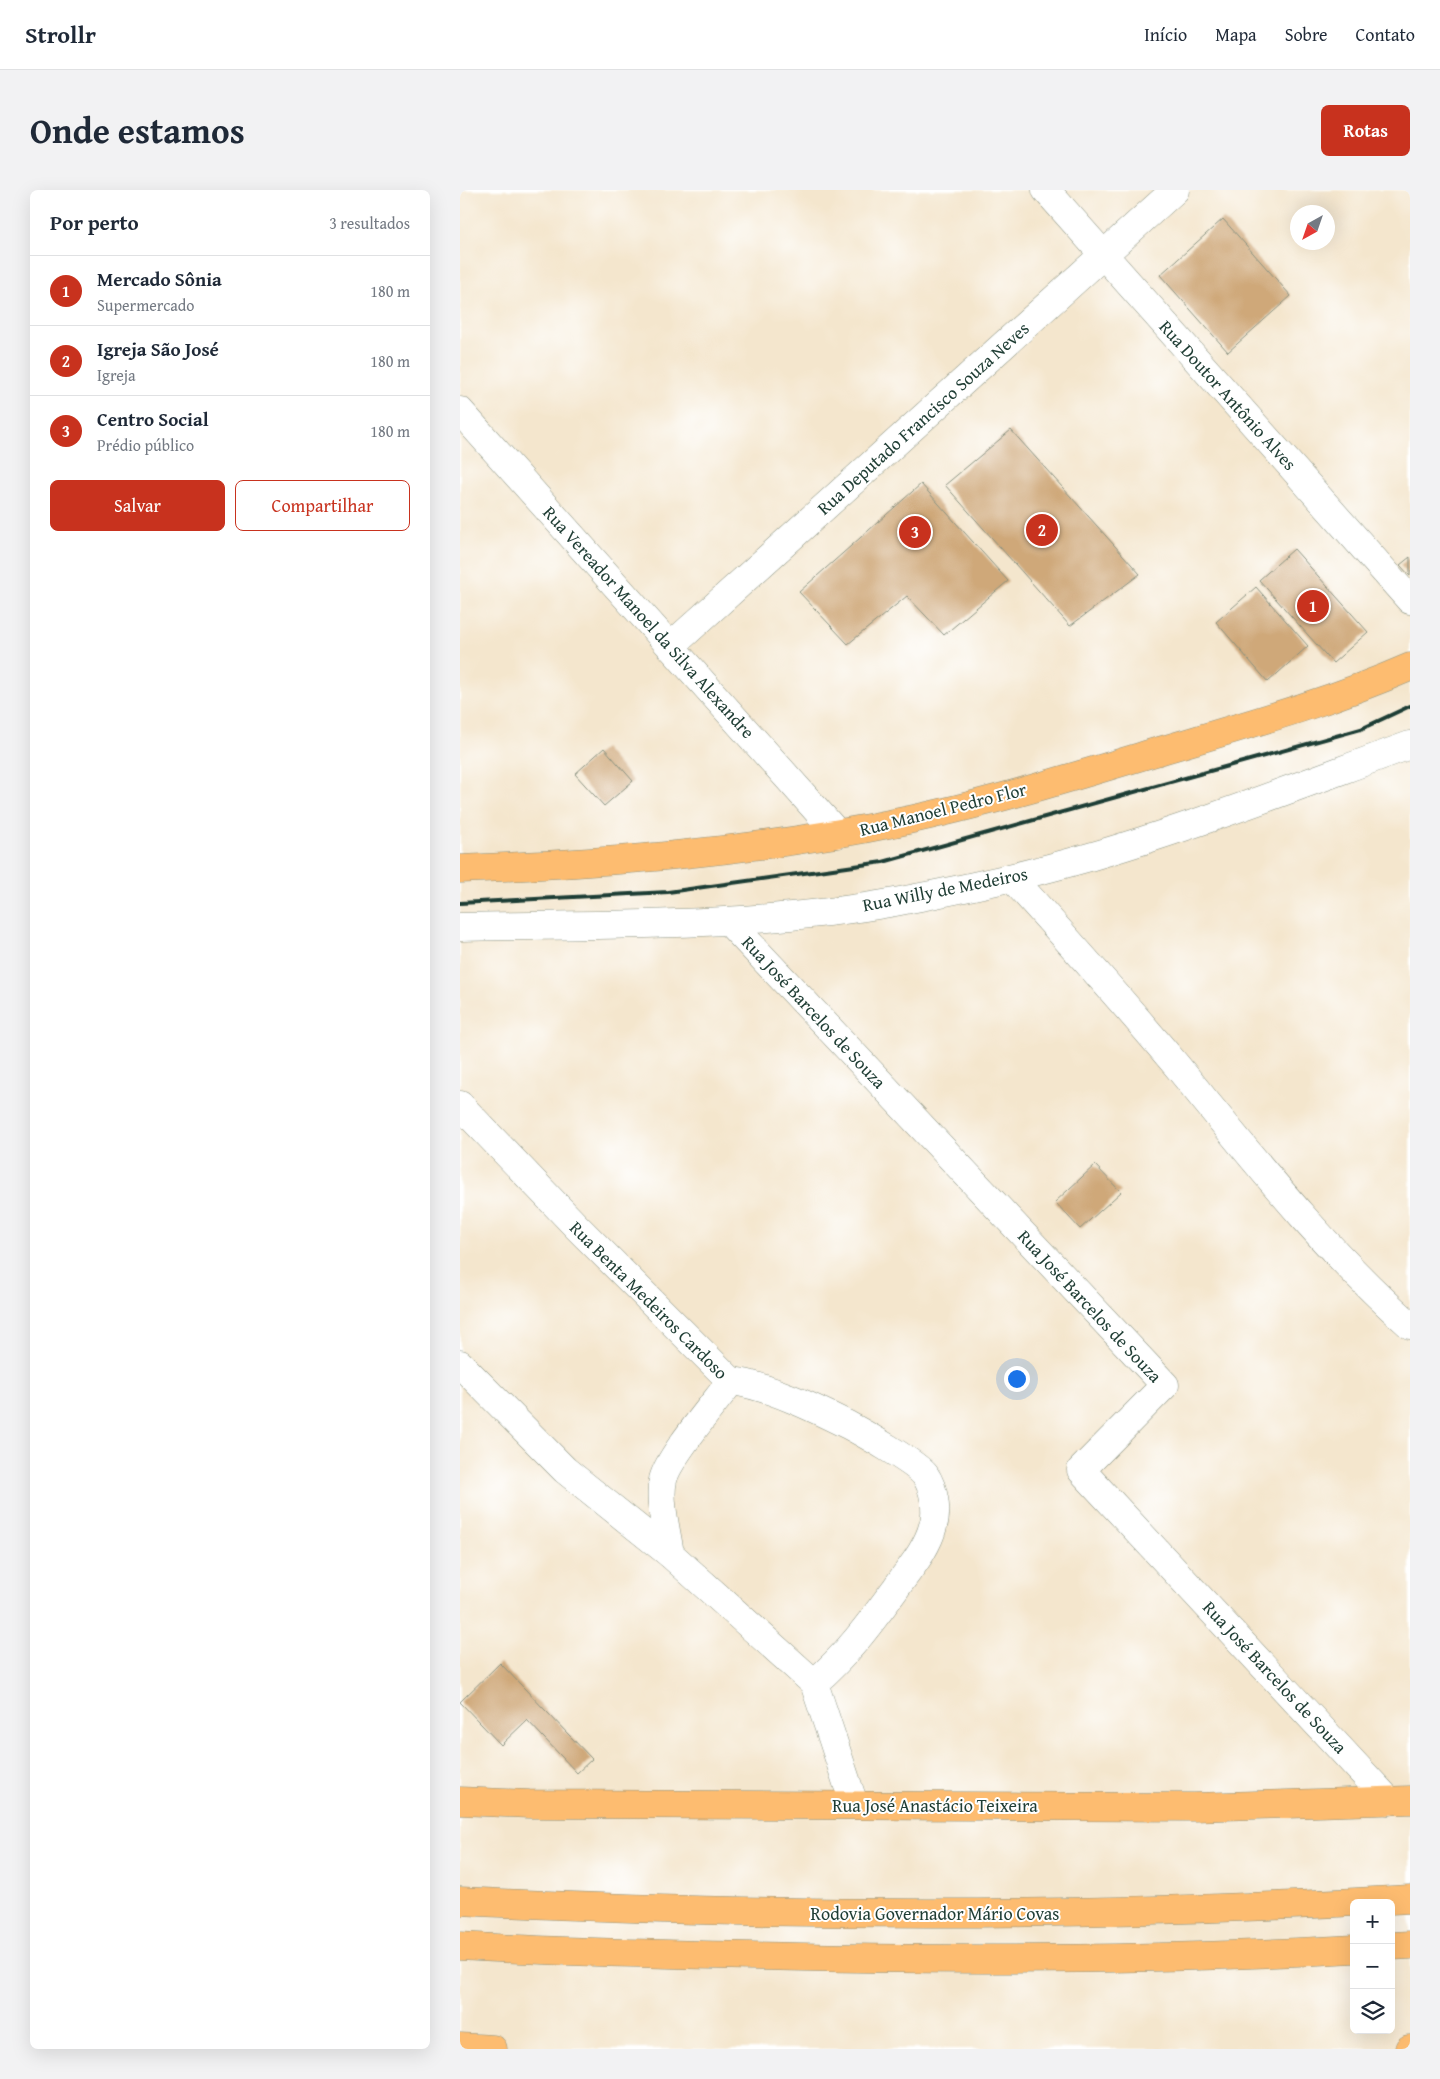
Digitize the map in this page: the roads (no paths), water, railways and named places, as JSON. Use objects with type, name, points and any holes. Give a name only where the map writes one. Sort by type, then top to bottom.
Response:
[{"type":"main road","name":"Rua Manoel Pedro Flor","points":[[460,869],[675,856],[838,834],[901,822],[1116,764],[1314,703],[1410,667]]},
{"type":"main road","name":"Rua José Anastácio Teixeira","points":[[460,1800],[529,1804],[1194,1807],[1400,1800]]},
{"type":"main road","name":"Rodovia Governador Mário Covas","points":[[460,1901],[747,1912],[933,1914],[1118,1913],[1410,1899]]},
{"type":"main road","points":[[1395,1946],[1410,1945]]},
{"type":"main road","points":[[460,1946],[639,1953],[986,1960],[1140,1958],[1350,1949]]},
{"type":"main road","points":[[460,2047],[493,2049]]},
{"type":"street","name":"Rua Doutor Antônio Alves","points":[[1046,190],[1410,600]]},
{"type":"street","name":"Rua Deputado Francisco Souza Neves","points":[[671,646],[1174,190]]},
{"type":"street","name":"Rua Vereador Manoel da Silva Alexandre","points":[[460,411],[838,834]]},
{"type":"street","name":"Rua Willy de Medeiros","points":[[460,927],[729,922],[894,902],[1012,878],[1087,858],[1223,813],[1410,745]]},
{"type":"street","points":[[1012,878],[1136,1018],[1294,1207],[1385,1303],[1410,1325]]},
{"type":"street","name":"Rua José Barcelos de Souza","points":[[729,922],[1164,1385],[1081,1470],[1400,1800]]},
{"type":"street","name":"Rua Benta Medeiros Cardoso","points":[[460,1105],[576,1226],[731,1381],[675,1456],[663,1480],[663,1499],[670,1554]]},
{"type":"street","points":[[460,1364],[565,1470],[670,1554],[814,1683],[854,1804]]},
{"type":"street","points":[[731,1381],[749,1383],[832,1417],[872,1437],[924,1474],[936,1505],[934,1526],[922,1552],[861,1636],[838,1662],[814,1683]]},
{"type":"railway","points":[[460,903],[668,892],[883,862],[1361,729],[1410,706]]},
{"type":"place","name":"Igreja São José","points":[[1042,530]]},
{"type":"place","name":"Centro Social","points":[[915,532]]},
{"type":"place","name":"Mercado Sônia","points":[[1313,606]]}]
